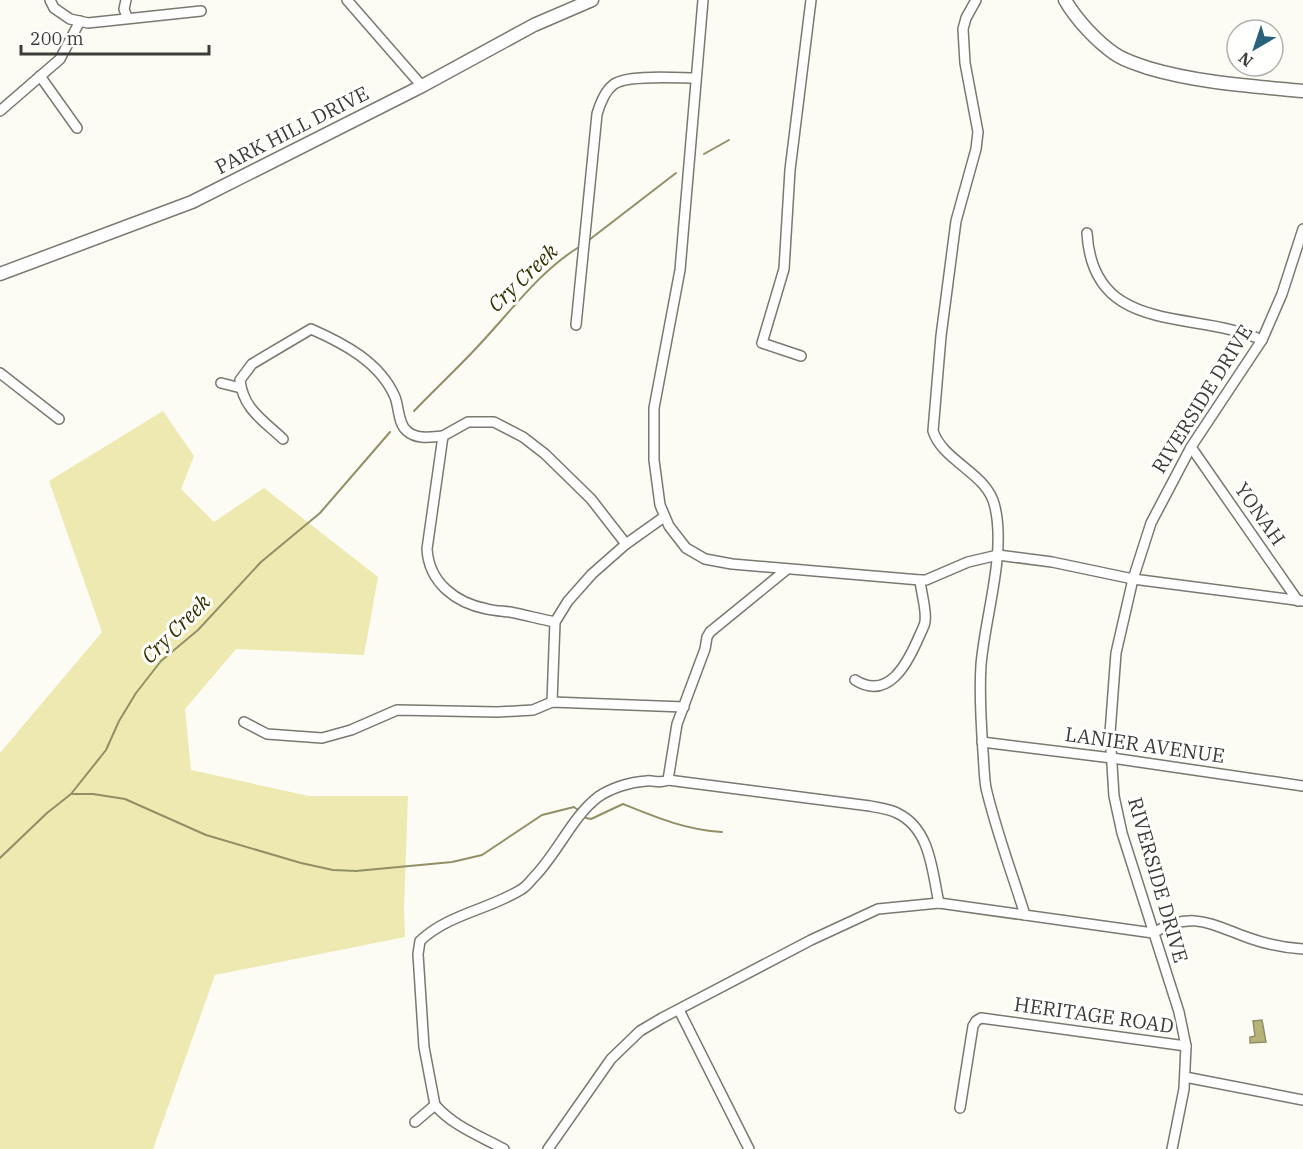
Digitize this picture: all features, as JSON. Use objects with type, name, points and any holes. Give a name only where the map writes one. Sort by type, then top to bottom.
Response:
[{"type":"main road","name":"PARK HILL DRIVE","points":[[0,274],[192,202],[423,86],[534,25],[592,0]]},
{"type":"main road","points":[[1065,0],[1080,21],[1114,54],[1131,62],[1174,76],[1303,91]]},
{"type":"street","points":[[50,0],[54,8],[70,19],[88,23],[127,17],[201,11]]},
{"type":"street","points":[[126,0],[124,9],[127,17]]},
{"type":"street","points":[[347,0],[423,86]]},
{"type":"street","points":[[703,0],[680,270],[654,408],[654,460],[660,505],[664,517],[686,548],[705,559],[732,564],[920,580],[926,580],[968,562],[998,555],[1052,562],[1133,579],[1301,601]]},
{"type":"street","points":[[801,356],[762,343],[784,269],[790,170],[811,0]]},
{"type":"street","points":[[976,0],[963,29],[965,63],[978,132],[976,149],[956,221],[941,336],[933,430],[935,437],[946,449],[987,488],[991,494],[998,524],[998,555],[981,665],[982,742],[986,787],[1025,915]]},
{"type":"street","points":[[0,111],[60,58],[80,21]]},
{"type":"street","points":[[40,76],[77,128]]},
{"type":"street","points":[[576,325],[597,114],[601,103],[613,85],[619,81],[652,77],[695,78]]},
{"type":"street","name":"RIVERSIDE DRIVE","points":[[1172,1149],[1184,1089],[1186,1046],[1179,1012],[1122,833],[1114,796],[1110,733],[1116,653],[1133,579],[1151,523],[1191,447],[1262,340],[1282,294],[1303,228]]},
{"type":"street","points":[[1086,233],[1089,255],[1101,282],[1120,301],[1146,314],[1238,332],[1262,340]]},
{"type":"street","points":[[283,439],[247,405],[240,380],[252,364],[310,329],[331,337],[380,372],[395,396],[402,424],[407,431],[420,437],[443,436],[468,422],[494,422],[523,437],[591,499],[626,544]]},
{"type":"street","points":[[0,373],[59,419]]},
{"type":"street","points":[[221,383],[241,388]]},
{"type":"street","points":[[443,436],[427,549],[428,558],[437,579],[445,590],[464,602],[487,609],[555,622]]},
{"type":"street","name":"YONAH","points":[[1191,447],[1301,601]]},
{"type":"street","points":[[552,702],[555,622],[568,601],[592,574],[626,544],[664,517]]},
{"type":"street","points":[[668,780],[677,724],[710,632],[786,570]]},
{"type":"street","points":[[855,680],[863,685],[876,685],[886,684],[897,676],[912,652],[925,622],[920,580]]},
{"type":"street","points":[[244,722],[267,734],[322,738],[351,730],[397,710],[497,712],[533,710],[552,702],[684,707]]},
{"type":"street","name":"LANIER AVENUE","points":[[982,742],[1112,758],[1303,786]]},
{"type":"street","points":[[504,1149],[454,1123],[435,1105],[424,1047],[418,954],[420,940],[440,925],[524,889],[548,863],[587,806],[600,795],[634,782],[668,780],[848,803],[897,813],[907,820],[926,845],[931,858],[939,903]]},
{"type":"street","points":[[548,1149],[612,1059],[625,1044],[647,1027],[819,936],[878,909],[939,903],[1153,933],[1169,923],[1200,921],[1264,943],[1303,949]]},
{"type":"street","points":[[679,1010],[749,1149]]},
{"type":"street","name":"HERITAGE ROAD","points":[[960,1108],[973,1026],[981,1018],[1186,1046]]},
{"type":"street","points":[[1185,1077],[1303,1100]]},
{"type":"street","points":[[415,1122],[435,1105]]},
{"type":"shaded area","points":[[163,411],[194,456],[181,489],[214,522],[264,488],[378,577],[364,655],[236,649],[185,709],[191,770],[309,796],[408,796],[405,937],[215,975],[153,1149],[0,1149],[0,753],[102,632],[49,481]]},
{"type":"shaded area","points":[[1262,1020],[1266,1042],[1250,1043],[1250,1037],[1255,1036],[1253,1021]]},
{"type":"waterway","name":"Cry Creek","points":[[704,154],[729,140]]},
{"type":"waterway","name":"Cry Creek","points":[[589,240],[676,173]]},
{"type":"waterway","name":"Cry Creek","points":[[414,411],[472,353],[526,292],[551,268],[579,247]]},
{"type":"waterway","name":"Cry Creek","points":[[0,858],[47,813],[71,794],[106,750],[119,721],[136,693],[161,661],[198,630],[261,562],[320,513],[390,432]]},
{"type":"waterway","points":[[72,794],[93,794],[125,799],[206,835],[301,863],[333,870],[356,871],[452,862],[482,855],[542,815],[574,807],[578,810]]},
{"type":"waterway","points":[[586,818],[591,819],[623,804],[683,826],[722,832]]}]
